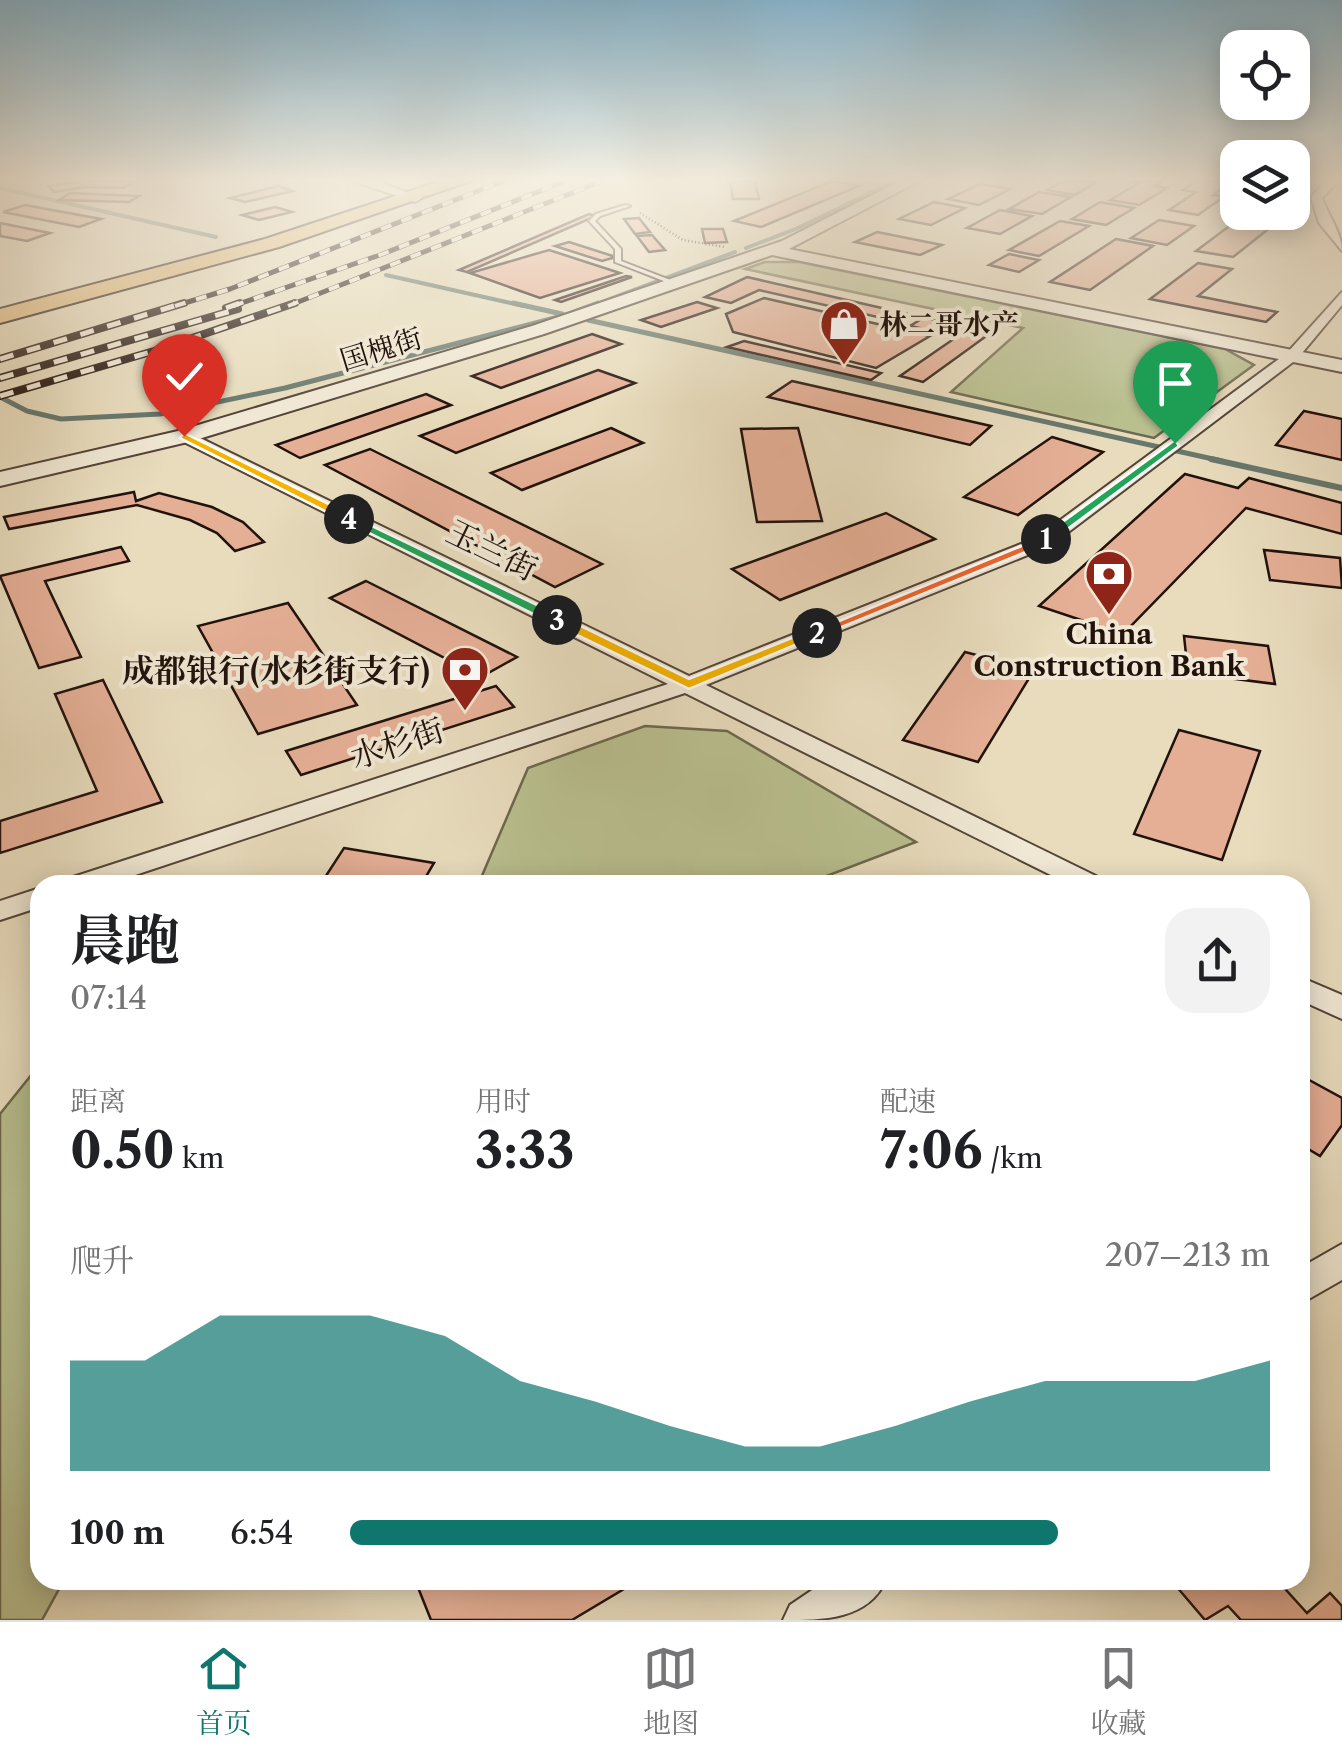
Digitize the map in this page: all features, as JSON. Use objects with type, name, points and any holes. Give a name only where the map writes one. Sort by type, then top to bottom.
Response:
[{"type":"main road","points":[[0,304],[184,257]]},
{"type":"main road","points":[[0,316],[221,257]]},
{"type":"street","name":"国槐街","points":[[0,480],[184,436],[538,330],[667,281],[748,257]]},
{"type":"street","points":[[828,257],[1296,351],[1342,366]]},
{"type":"street","name":"水杉街","points":[[106,875],[689,684],[1043,542],[1296,351],[1342,296]]},
{"type":"street","points":[[1296,351],[1342,354]]},
{"type":"street","name":"玉兰街","points":[[184,436],[1073,875]]},
{"type":"street","points":[[0,910],[30,900]]},
{"type":"street","points":[[1310,993],[1342,1008]]},
{"type":"street","points":[[1310,1281],[1342,1260]]},
{"type":"street","points":[[805,1620],[850,1590]]},
{"type":"lane","points":[[618,257],[618,262],[667,281]]},
{"type":"green space","points":[[765,262],[799,262],[1225,349],[1254,365],[1154,438],[951,392],[1023,328],[745,269]]},
{"type":"green space","points":[[645,726],[727,731],[916,842],[829,875],[482,875],[528,768]]},
{"type":"green space","points":[[30,1076],[30,1590],[58,1590],[42,1620],[0,1620],[0,1114]]},
{"type":"building","points":[[490,257],[502,257],[467,272],[459,270]]},
{"type":"building","points":[[526,257],[569,257],[620,273],[540,298],[470,273]]},
{"type":"building","points":[[588,257],[616,257],[602,261]]},
{"type":"building","points":[[1004,257],[1039,260],[1019,272],[989,265]]},
{"type":"building","points":[[1089,257],[1138,257],[1090,290],[1050,282]]},
{"type":"building","points":[[1198,263],[1232,269],[1198,296],[1277,312],[1266,322],[1150,299]]},
{"type":"building","points":[[632,277],[561,302],[555,300]]},
{"type":"building","points":[[747,277],[908,314],[895,321],[759,290],[731,303],[705,297]]},
{"type":"building","points":[[764,298],[930,336],[876,368],[733,332],[726,314]]},
{"type":"building","points":[[697,302],[717,308],[661,327],[641,320]]},
{"type":"building","points":[[923,318],[992,332],[923,382],[900,376],[958,336],[910,326]]},
{"type":"building","points":[[592,334],[621,344],[501,388],[472,376]]},
{"type":"building","points":[[744,341],[881,373],[871,380],[727,347]]},
{"type":"building","points":[[598,370],[635,383],[456,453],[420,436]]},
{"type":"building","points":[[792,381],[991,426],[970,445],[768,397]]},
{"type":"building","points":[[426,394],[451,405],[300,458],[276,445]]},
{"type":"building","points":[[1304,411],[1342,419],[1342,460],[1276,445]]},
{"type":"building","points":[[611,428],[643,443],[522,490],[491,473]]},
{"type":"building","points":[[798,428],[822,521],[757,522],[741,429]]},
{"type":"building","points":[[1052,437],[1103,452],[1018,515],[964,497]]},
{"type":"building","points":[[370,449],[602,564],[555,587],[325,465]]},
{"type":"building","points":[[1185,474],[1238,488],[1249,478],[1342,503],[1342,534],[1246,508],[1123,634],[1039,606]]},
{"type":"building","points":[[134,492],[136,501],[159,493],[212,507],[243,522],[264,542],[235,551],[217,533],[190,520],[137,505],[9,529],[4,517]]},
{"type":"building","points":[[886,513],[935,539],[780,600],[732,569]]},
{"type":"building","points":[[121,547],[129,561],[45,581],[81,657],[39,668],[0,576]]},
{"type":"building","points":[[1264,550],[1340,558],[1342,588],[1270,580]]},
{"type":"building","points":[[366,581],[517,657],[481,677],[330,598]]},
{"type":"building","points":[[288,603],[357,705],[258,734],[198,626]]},
{"type":"building","points":[[1184,636],[1268,646],[1275,684],[1188,673]]},
{"type":"building","points":[[965,652],[1034,670],[978,762],[903,740]]},
{"type":"building","points":[[103,680],[162,802],[0,853],[0,821],[97,791],[55,694]]},
{"type":"building","points":[[496,686],[514,707],[301,775],[286,751]]},
{"type":"building","points":[[1179,730],[1260,751],[1222,860],[1134,834]]},
{"type":"building","points":[[344,848],[434,863],[427,875],[326,875]]},
{"type":"building","points":[[1310,1080],[1342,1098],[1342,1125],[1320,1156],[1310,1150]]},
{"type":"building","points":[[419,1590],[622,1590],[572,1620],[431,1620]]},
{"type":"building","points":[[1179,1590],[1286,1590],[1307,1613],[1330,1593],[1342,1606],[1342,1620],[1241,1620],[1228,1606],[1205,1620]]},
{"type":"waterway","points":[[591,306],[723,257]]},
{"type":"waterway","points":[[386,275],[524,306]]},
{"type":"waterway","points":[[513,303],[562,314]]},
{"type":"waterway","points":[[0,397],[27,411],[61,419],[160,414],[285,388],[566,315],[598,303]]},
{"type":"waterway","points":[[588,320],[1222,461]]},
{"type":"waterway","points":[[1211,459],[1342,488]]},
{"type":"railway","points":[[175,306],[312,257]]},
{"type":"railway","points":[[233,306],[375,257]]},
{"type":"railway","points":[[288,306],[412,257]]},
{"type":"railway","points":[[0,359],[184,303]]},
{"type":"railway","points":[[226,308],[240,303]]},
{"type":"railway","points":[[0,396],[154,351],[295,303]]},
{"type":"railway","points":[[0,378],[238,309]]},
{"type":"place","name":"林二哥水产","points":[[844,366]]},
{"type":"place","name":"China Construction Bank","points":[[1109,616]]},
{"type":"place","name":"成都银行(水杉街支行)","points":[[465,712]]},
{"type":"route","points":[[184,436],[689,684],[1043,542],[1175,443]]}]
